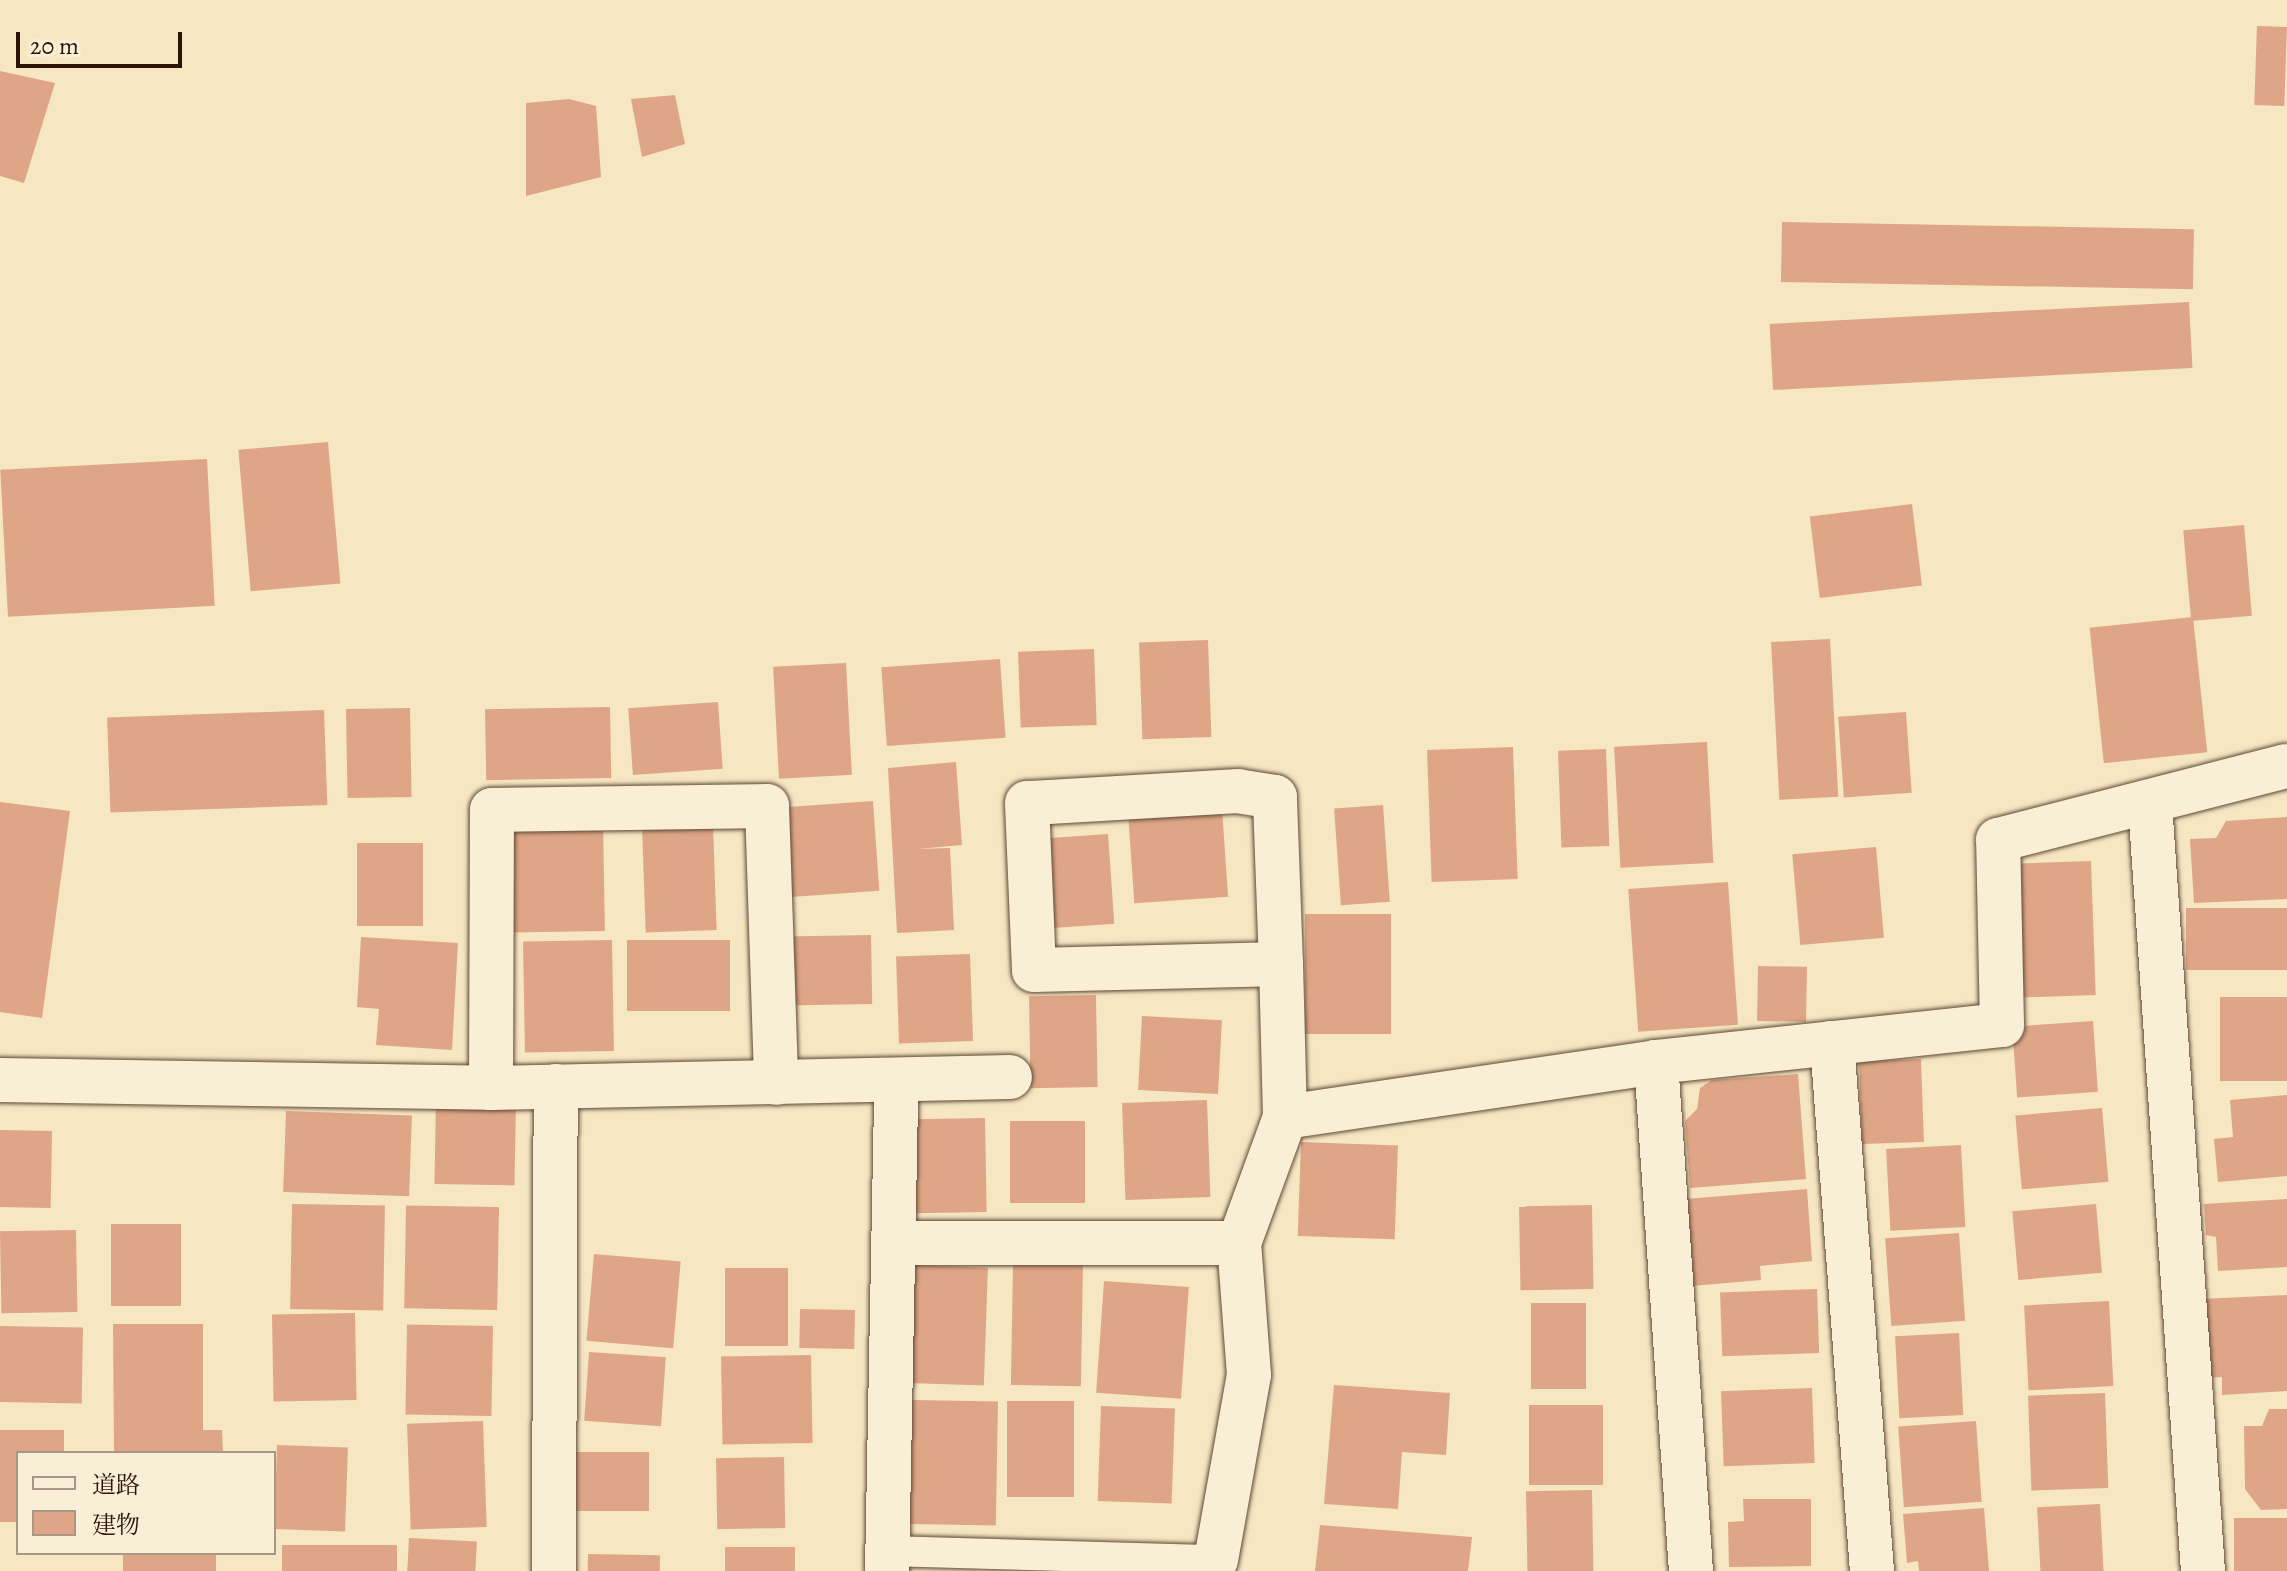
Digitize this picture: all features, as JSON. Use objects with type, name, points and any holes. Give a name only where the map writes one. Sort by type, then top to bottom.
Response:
[{"type":"street","points":[[1285,1117],[1656,1062],[2002,1025],[1998,840],[2150,804],[2287,766]]},
{"type":"street","points":[[1216,1565],[1249,1375],[1239,1243],[1285,1117],[1281,964],[1275,797],[1238,791],[1027,803],[1034,970],[1281,964]]},
{"type":"street","points":[[2150,804],[2203,1571]]},
{"type":"street","points":[[491,1088],[492,810],[767,806],[776,1083]]},
{"type":"street","points":[[1832,1043],[1872,1571]]},
{"type":"street","points":[[1656,1062],[1691,1571]]},
{"type":"street","points":[[0,1080],[491,1088],[1010,1077]]},
{"type":"street","points":[[887,1561],[896,1080]]},
{"type":"street","points":[[554,1571],[556,1086]]},
{"type":"street","points":[[895,1243],[1239,1243]]},
{"type":"lane","points":[[887,1561],[1216,1565]]},
{"type":"building","points":[[2257,26],[2287,27],[2284,106],[2254,105]]},
{"type":"building","points":[[0,71],[55,83],[24,183],[0,176]]},
{"type":"building","points":[[675,95],[685,144],[642,157],[631,99]]},
{"type":"building","points":[[569,99],[596,106],[601,177],[526,196],[526,103]]},
{"type":"building","points":[[1782,222],[2194,229],[2193,289],[1781,282]]},
{"type":"building","points":[[2189,302],[2192,368],[1773,390],[1770,324]]},
{"type":"building","points":[[328,442],[340,583],[251,591],[238,450]]},
{"type":"building","points":[[207,459],[215,606],[8,617],[0,470]]},
{"type":"building","points":[[1912,504],[1922,585],[1820,598],[1810,517]]},
{"type":"building","points":[[2244,525],[2252,616],[2191,621],[2183,530]]},
{"type":"building","points":[[2193,617],[2207,752],[2104,763],[2090,628]]},
{"type":"building","points":[[1830,639],[1838,797],[1779,800],[1771,642]]},
{"type":"building","points":[[1208,640],[1211,737],[1142,739],[1139,642]]},
{"type":"building","points":[[1094,649],[1097,725],[1021,728],[1018,652]]},
{"type":"building","points":[[1000,659],[1006,738],[887,746],[881,667]]},
{"type":"building","points":[[846,663],[852,775],[779,779],[773,667]]},
{"type":"building","points":[[718,702],[723,769],[633,775],[628,708]]},
{"type":"building","points":[[610,707],[611,778],[486,780],[485,709]]},
{"type":"building","points":[[410,708],[412,797],[348,798],[346,709]]},
{"type":"building","points":[[324,710],[327,805],[110,813],[107,718]]},
{"type":"building","points":[[1906,712],[1912,793],[1844,798],[1838,717]]},
{"type":"building","points":[[1707,742],[1713,863],[1620,868],[1614,747]]},
{"type":"building","points":[[1513,747],[1518,879],[1432,882],[1427,750]]},
{"type":"building","points":[[1606,749],[1609,846],[1561,848],[1558,751]]},
{"type":"building","points":[[956,762],[962,845],[917,849],[950,848],[954,930],[897,933],[888,768]]},
{"type":"building","points":[[873,801],[879,891],[790,897],[784,807]]},
{"type":"building","points":[[0,802],[70,811],[42,1018],[0,1012]]},
{"type":"building","points":[[1383,805],[1390,902],[1341,905],[1334,808]]},
{"type":"building","points":[[1222,809],[1228,897],[1134,903],[1128,816]]},
{"type":"building","points":[[2287,817],[2287,899],[2194,903],[2190,839],[2216,838],[2226,821]]},
{"type":"building","points":[[603,821],[605,931],[511,933],[509,823]]},
{"type":"building","points":[[713,825],[717,930],[646,932],[642,827]]},
{"type":"building","points":[[1108,834],[1114,924],[1045,929],[1039,839]]},
{"type":"building","points":[[357,843],[423,843],[423,926],[357,926]]},
{"type":"building","points":[[1876,847],[1884,938],[1800,945],[1792,854]]},
{"type":"building","points":[[2091,861],[2096,995],[2018,998],[2013,864]]},
{"type":"building","points":[[1728,882],[1738,1025],[1638,1032],[1628,889]]},
{"type":"building","points":[[2186,908],[2287,908],[2287,970],[2186,970]]},
{"type":"building","points":[[1305,914],[1391,914],[1391,1034],[1305,1034]]},
{"type":"building","points":[[871,935],[872,1004],[785,1006],[784,937]]},
{"type":"building","points":[[361,937],[458,943],[452,1050],[376,1045],[379,1009],[357,1007]]},
{"type":"building","points":[[612,940],[614,1051],[525,1053],[523,942]]},
{"type":"building","points":[[627,940],[730,940],[730,1011],[627,1011]]},
{"type":"building","points":[[970,954],[973,1041],[899,1044],[896,957]]},
{"type":"building","points":[[1758,966],[1807,967],[1806,1022],[1757,1021]]},
{"type":"building","points":[[1096,995],[1098,1087],[1031,1088],[1029,996]]},
{"type":"building","points":[[2220,997],[2287,997],[2287,1081],[2220,1081]]},
{"type":"building","points":[[1142,1016],[1222,1020],[1218,1094],[1138,1090]]},
{"type":"building","points":[[2093,1021],[2098,1092],[2017,1097],[2012,1027]]},
{"type":"building","points":[[1921,1059],[1924,1142],[1862,1144],[1859,1061]]},
{"type":"building","points":[[1798,1074],[1806,1179],[1690,1188],[1685,1121],[1697,1109],[1700,1088],[1712,1080]]},
{"type":"building","points":[[2287,1095],[2287,1176],[2218,1182],[2214,1139],[2233,1137],[2230,1100]]},
{"type":"building","points":[[436,1098],[516,1099],[514,1185],[434,1184]]},
{"type":"building","points":[[1207,1100],[1210,1197],[1125,1200],[1122,1103]]},
{"type":"building","points":[[2102,1108],[2108,1182],[2022,1189],[2015,1116]]},
{"type":"building","points":[[286,1111],[412,1115],[409,1196],[283,1192]]},
{"type":"building","points":[[985,1118],[987,1212],[914,1213],[912,1119]]},
{"type":"building","points":[[1010,1121],[1085,1121],[1085,1203],[1010,1203]]},
{"type":"building","points":[[0,1130],[52,1131],[51,1208],[0,1207]]},
{"type":"building","points":[[1301,1142],[1398,1145],[1395,1239],[1298,1236]]},
{"type":"building","points":[[1961,1145],[1965,1227],[1890,1231],[1886,1149]]},
{"type":"building","points":[[1807,1189],[1812,1261],[1760,1266],[1761,1280],[1692,1286],[1685,1199]]},
{"type":"building","points":[[2287,1199],[2287,1267],[2218,1271],[2216,1237],[2206,1235],[2204,1204]]},
{"type":"building","points":[[292,1204],[385,1206],[383,1311],[290,1309]]},
{"type":"building","points":[[2096,1204],[2102,1273],[2018,1280],[2012,1211]]},
{"type":"building","points":[[406,1205],[499,1207],[497,1310],[404,1308]]},
{"type":"building","points":[[1592,1205],[1593,1289],[1520,1290],[1519,1206]]},
{"type":"building","points":[[111,1224],[181,1224],[181,1306],[111,1306]]},
{"type":"building","points":[[76,1230],[77,1312],[1,1313],[0,1231]]},
{"type":"building","points":[[1959,1233],[1965,1321],[1891,1326],[1885,1238]]},
{"type":"building","points":[[594,1254],[681,1262],[673,1348],[586,1341]]},
{"type":"building","points":[[1013,1264],[1083,1265],[1081,1386],[1011,1385]]},
{"type":"building","points":[[912,1265],[988,1268],[984,1386],[908,1383]]},
{"type":"building","points":[[725,1268],[788,1268],[788,1346],[725,1346]]},
{"type":"building","points":[[1104,1281],[1189,1287],[1181,1399],[1096,1393]]},
{"type":"building","points":[[1817,1289],[1819,1353],[1722,1356],[1720,1292]]},
{"type":"building","points":[[2287,1295],[2287,1391],[2222,1395],[2222,1377],[2204,1378],[2200,1299]]},
{"type":"building","points":[[2109,1301],[2113,1386],[2029,1390],[2024,1305]]},
{"type":"building","points":[[1531,1303],[1586,1303],[1586,1389],[1531,1389]]},
{"type":"building","points":[[800,1309],[855,1310],[854,1349],[799,1348]]},
{"type":"building","points":[[355,1313],[357,1400],[274,1401],[272,1314]]},
{"type":"building","points":[[113,1324],[203,1324],[203,1430],[222,1430],[223,1451],[114,1451]]},
{"type":"building","points":[[407,1324],[493,1326],[491,1416],[405,1414]]},
{"type":"building","points":[[0,1326],[83,1327],[82,1403],[0,1402]]},
{"type":"building","points":[[1959,1333],[1963,1415],[1899,1418],[1895,1336]]},
{"type":"building","points":[[589,1352],[666,1357],[661,1426],[584,1421]]},
{"type":"building","points":[[811,1355],[813,1443],[723,1445],[721,1357]]},
{"type":"building","points":[[1334,1385],[1450,1393],[1446,1455],[1402,1452],[1398,1509],[1324,1504]]},
{"type":"building","points":[[1812,1388],[1815,1463],[1724,1466],[1721,1391]]},
{"type":"building","points":[[2105,1393],[2108,1488],[2031,1491],[2028,1396]]},
{"type":"building","points":[[912,1400],[998,1402],[996,1525],[910,1524]]},
{"type":"building","points":[[1007,1401],[1074,1401],[1074,1497],[1007,1497]]},
{"type":"building","points":[[1529,1405],[1603,1405],[1603,1485],[1529,1485]]},
{"type":"building","points":[[1101,1406],[1175,1409],[1172,1504],[1098,1501]]},
{"type":"building","points":[[2269,1409],[2287,1409],[2287,1509],[2261,1510],[2245,1489],[2244,1426],[2262,1426]]},
{"type":"building","points":[[483,1421],[487,1527],[411,1530],[407,1424]]},
{"type":"building","points":[[1976,1421],[1982,1502],[1904,1507],[1898,1426]]},
{"type":"building","points":[[0,1430],[64,1430],[64,1451],[16,1451],[16,1522],[0,1522]]},
{"type":"building","points":[[277,1445],[348,1447],[345,1531],[276,1529]]},
{"type":"building","points":[[576,1452],[649,1452],[649,1511],[576,1511]]},
{"type":"building","points":[[784,1457],[785,1528],[717,1529],[716,1458]]},
{"type":"building","points":[[1592,1490],[1593,1571],[1527,1571],[1526,1491]]},
{"type":"building","points":[[1743,1499],[1811,1499],[1811,1566],[1729,1567],[1728,1522],[1744,1521]]},
{"type":"building","points":[[2100,1504],[2104,1571],[2040,1571],[2037,1507]]},
{"type":"building","points":[[1984,1508],[1989,1571],[1919,1571],[1918,1561],[1907,1563],[1903,1514]]},
{"type":"building","points":[[2234,1518],[2287,1518],[2287,1571],[2234,1571]]},
{"type":"building","points":[[1320,1525],[1472,1537],[1468,1571],[1315,1571]]},
{"type":"building","points":[[409,1538],[477,1542],[475,1571],[407,1571]]},
{"type":"building","points":[[282,1545],[397,1545],[397,1571],[282,1571]]},
{"type":"building","points":[[725,1547],[795,1547],[795,1571],[725,1571]]},
{"type":"building","points":[[588,1554],[660,1555],[660,1571],[588,1571]]},
{"type":"building","points":[[123,1555],[216,1555],[216,1571],[123,1571]]}]
